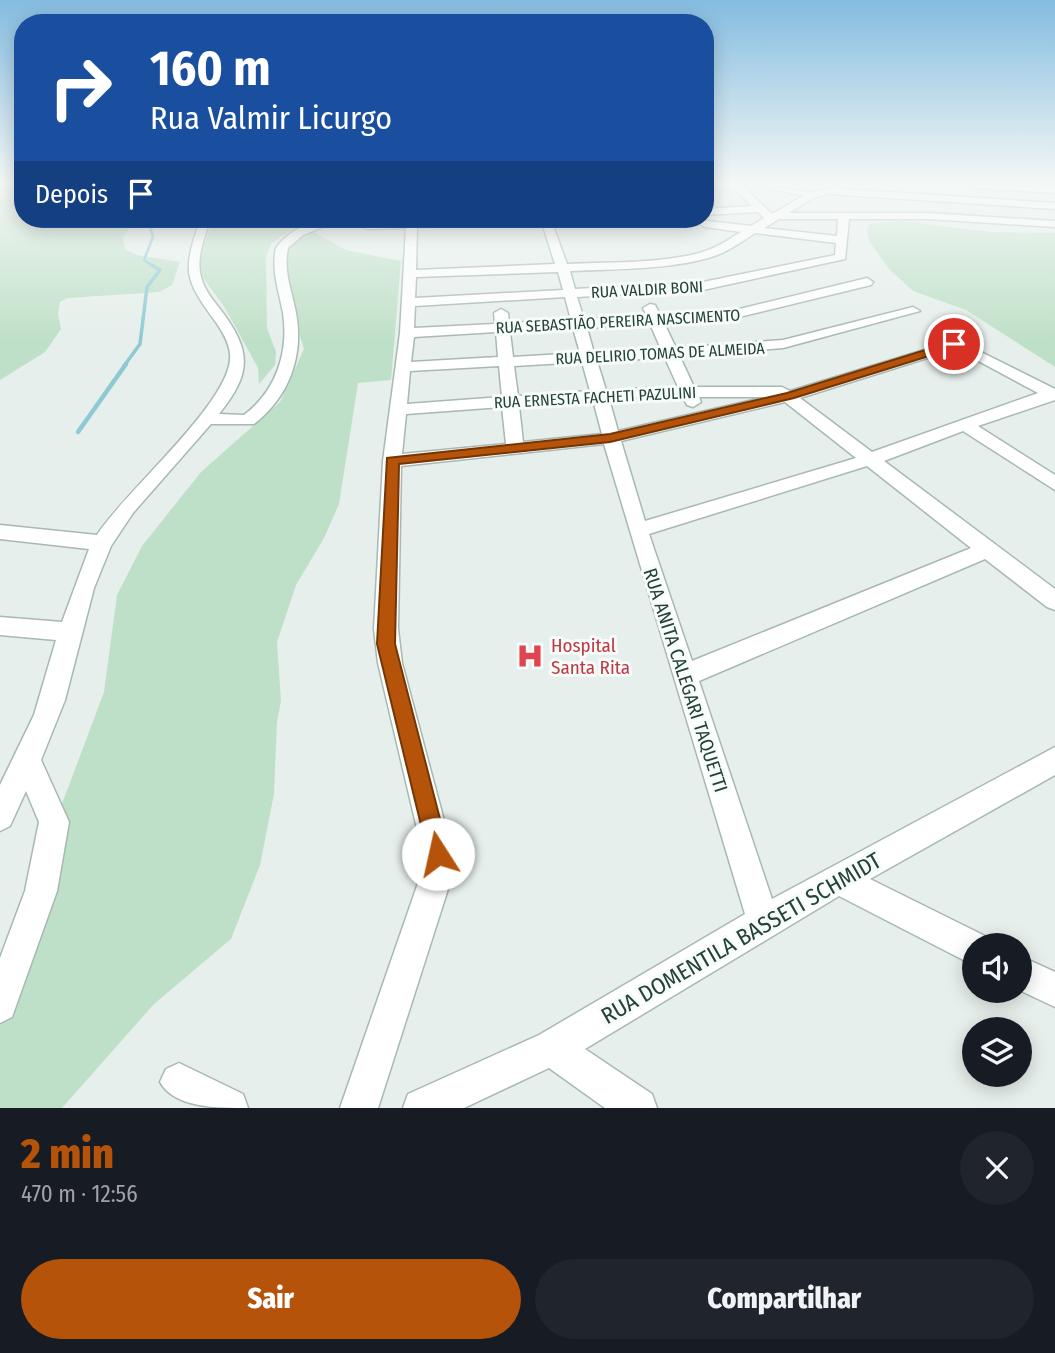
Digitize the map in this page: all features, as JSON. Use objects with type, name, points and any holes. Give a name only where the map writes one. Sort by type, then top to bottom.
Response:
[{"type":"street","points":[[0,816],[52,701],[71,632],[102,543],[141,489],[205,419],[231,384],[238,363],[233,342],[195,280],[194,262],[200,237]]},
{"type":"street","points":[[205,419],[248,420],[274,396],[288,360],[291,330],[278,273],[279,255],[293,237]]},
{"type":"street","points":[[359,1108],[433,886],[438,854],[386,644],[392,461],[407,333],[411,237]]},
{"type":"street","name":"RUA ANITA CALEGARI TAQUETTI","points":[[552,237],[564,269],[638,530],[763,921]]},
{"type":"street","points":[[410,274],[630,265],[711,253],[741,237]]},
{"type":"street","points":[[814,237],[843,240],[843,237]]},
{"type":"street","name":"RUA VALDIR BONI","points":[[409,302],[711,285],[835,258],[843,255],[843,240]]},
{"type":"street","points":[[630,265],[700,417]]},
{"type":"street","name":"RUA SEBASTIÃO PEREIRA NASCIMENTO","points":[[407,333],[749,313],[867,282]]},
{"type":"street","points":[[499,297],[514,449]]},
{"type":"street","name":"RUA DELIRIO TOMAS DE ALMEIDA","points":[[402,367],[766,347],[913,311]]},
{"type":"street","points":[[392,461],[610,438],[790,396],[954,344],[965,346],[1053,394]]},
{"type":"street","name":"RUA ERNESTA FACHETI PAZULINI","points":[[398,410],[688,391],[772,391],[790,396]]},
{"type":"street","points":[[638,530],[871,459],[1053,394]]},
{"type":"street","points":[[790,396],[1055,601]]},
{"type":"street","points":[[965,426],[1055,484]]},
{"type":"street","points":[[0,532],[102,543]]},
{"type":"street","points":[[685,675],[986,550]]},
{"type":"street","points":[[0,626],[71,632]]},
{"type":"street","points":[[0,1005],[41,891],[54,822],[26,758]]},
{"type":"street","name":"RUA DOMENTILA BASSETI SCHMIDT","points":[[422,1108],[552,1048],[763,921],[1055,760]]},
{"type":"street","points":[[839,880],[962,942]]},
{"type":"street","points":[[1032,979],[1055,990]]},
{"type":"street","points":[[552,1048],[638,1108]]},
{"type":"street","points":[[179,1082],[229,1108]]},
{"type":"green space","points":[[0,237],[123,237],[125,249],[137,255],[180,262],[172,285],[159,292],[68,298],[60,302],[58,314],[61,329],[45,352],[0,380]]},
{"type":"green space","points":[[207,237],[281,237],[272,243],[266,256],[267,328],[276,352],[275,365],[259,384],[258,368],[225,308],[202,276],[200,257]]},
{"type":"green space","points":[[302,237],[322,237],[346,250],[401,261],[391,380],[358,383],[339,504],[324,538],[296,585],[277,642],[281,701],[277,722],[274,794],[260,865],[231,939],[154,1004],[62,1108],[0,1108],[0,969],[104,692],[117,595],[142,546],[201,472],[280,402],[304,349],[285,286],[287,249]]},
{"type":"green space","points":[[868,237],[1055,237],[1055,367],[966,310],[913,291],[889,269]]},
{"type":"waterway","points":[[150,264],[144,260],[153,237]]},
{"type":"waterway","points":[[124,366],[140,344],[147,287],[160,270],[150,264]]},
{"type":"waterway","points":[[78,432],[126,364]]},
{"type":"place","name":"Hospital Santa Rita","points":[[530,656]]},
{"type":"route","points":[[438,854],[386,644],[392,461],[610,438],[790,396],[954,344]]}]
